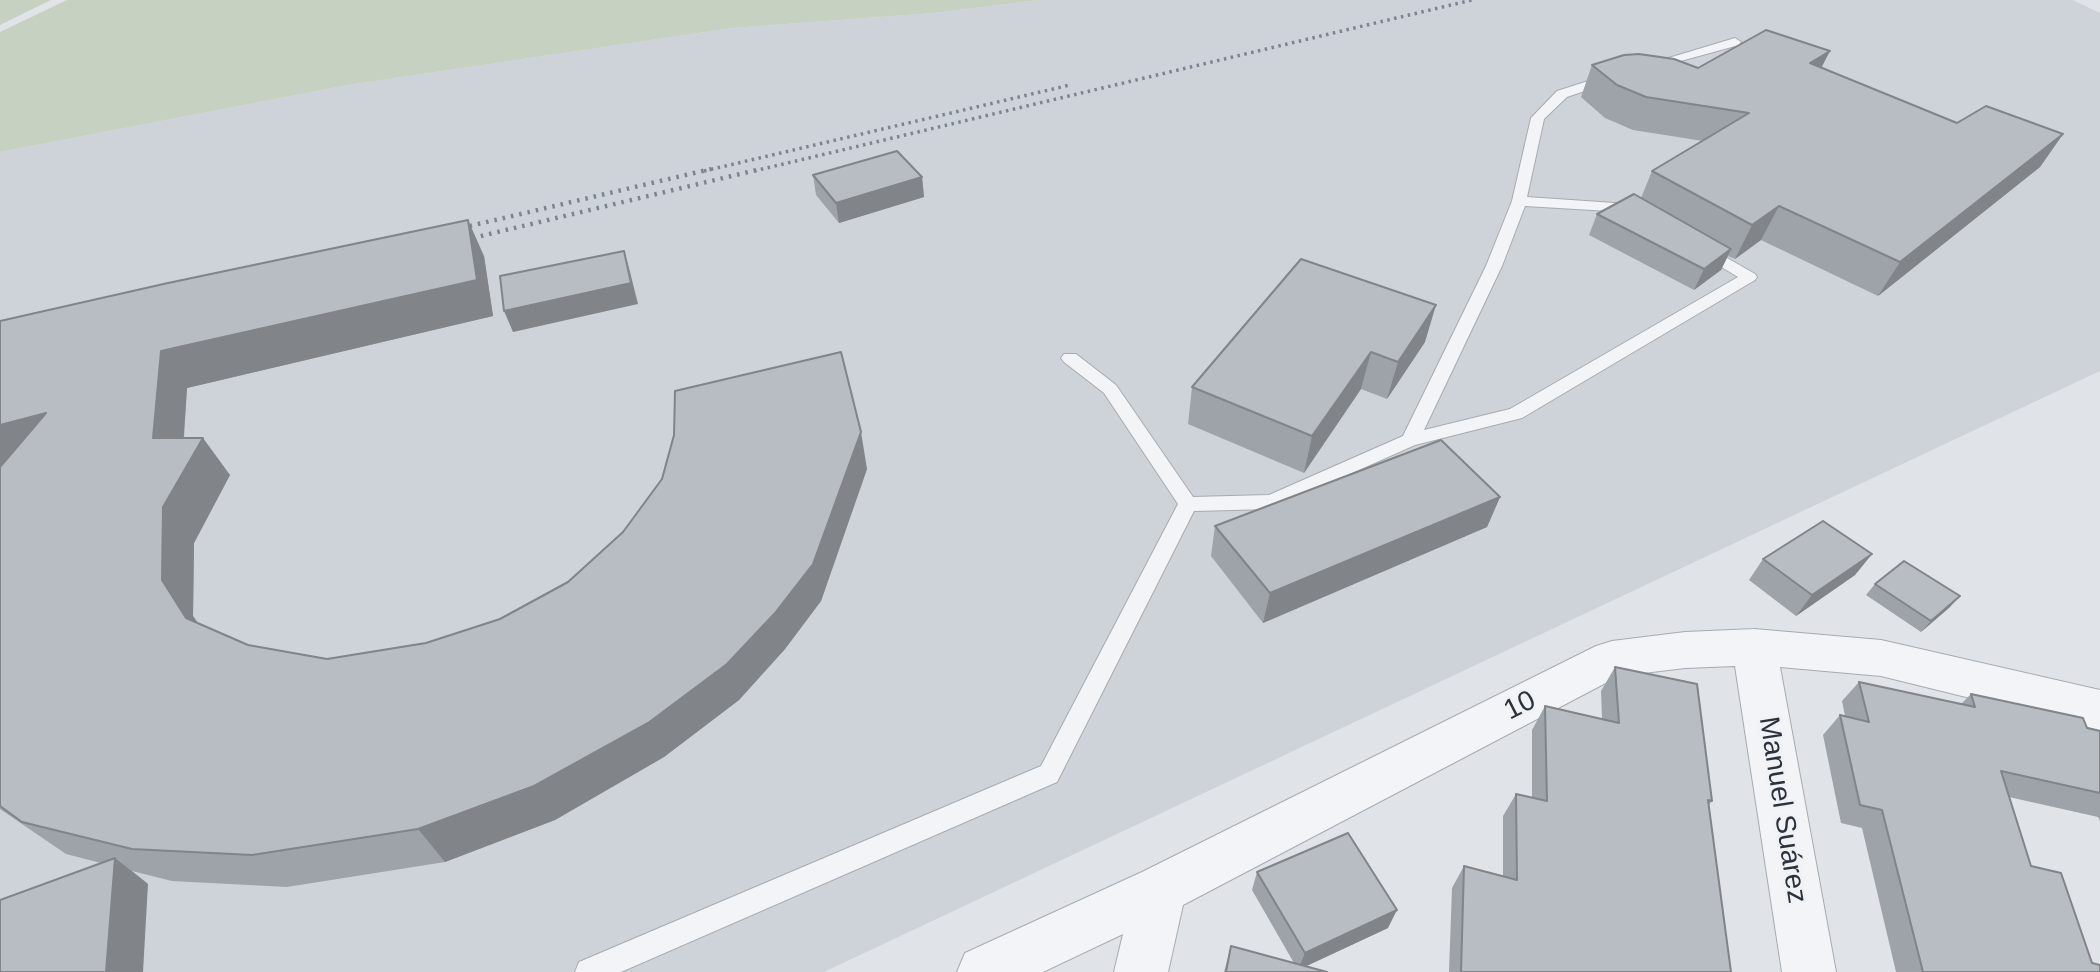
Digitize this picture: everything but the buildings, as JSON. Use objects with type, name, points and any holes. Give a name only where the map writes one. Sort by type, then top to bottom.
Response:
[{"type":"street","name":"10","points":[[984,972],[1160,890],[1612,659],[1685,650],[1754,647],[1881,658],[2100,710]]},
{"type":"street","name":"Manuel Suárez","points":[[1754,647],[1809,972]]},
{"type":"street","points":[[1141,972],[1160,890]]},
{"type":"lane","points":[[1410,440],[1494,266],[1519,201],[1538,117],[1562,94],[1668,59],[1735,42]]},
{"type":"lane","points":[[1519,201],[1629,208],[1653,222]]},
{"type":"lane","points":[[1188,503],[1270,502],[1410,440],[1516,414],[1749,277],[1689,242]]},
{"type":"lane","points":[[1070,358],[1110,389],[1188,503]]},
{"type":"lane","points":[[589,972],[1049,774],[1188,503]]},
{"type":"shaded area","points":[[1040,0],[2073,0],[2100,13],[2100,371],[824,972],[0,972],[0,152],[348,85],[732,28],[933,13]]},
{"type":"green space","points":[[0,0],[51,0],[0,25]]},
{"type":"green space","points":[[67,0],[1040,0],[933,13],[732,28],[348,85],[0,152],[0,32]]},
{"type":"railway","points":[[754,171],[1472,0]]},
{"type":"railway","points":[[704,171],[1070,85]]},
{"type":"railway","points":[[453,230],[711,169]]},
{"type":"railway","points":[[456,242],[761,169]]}]
